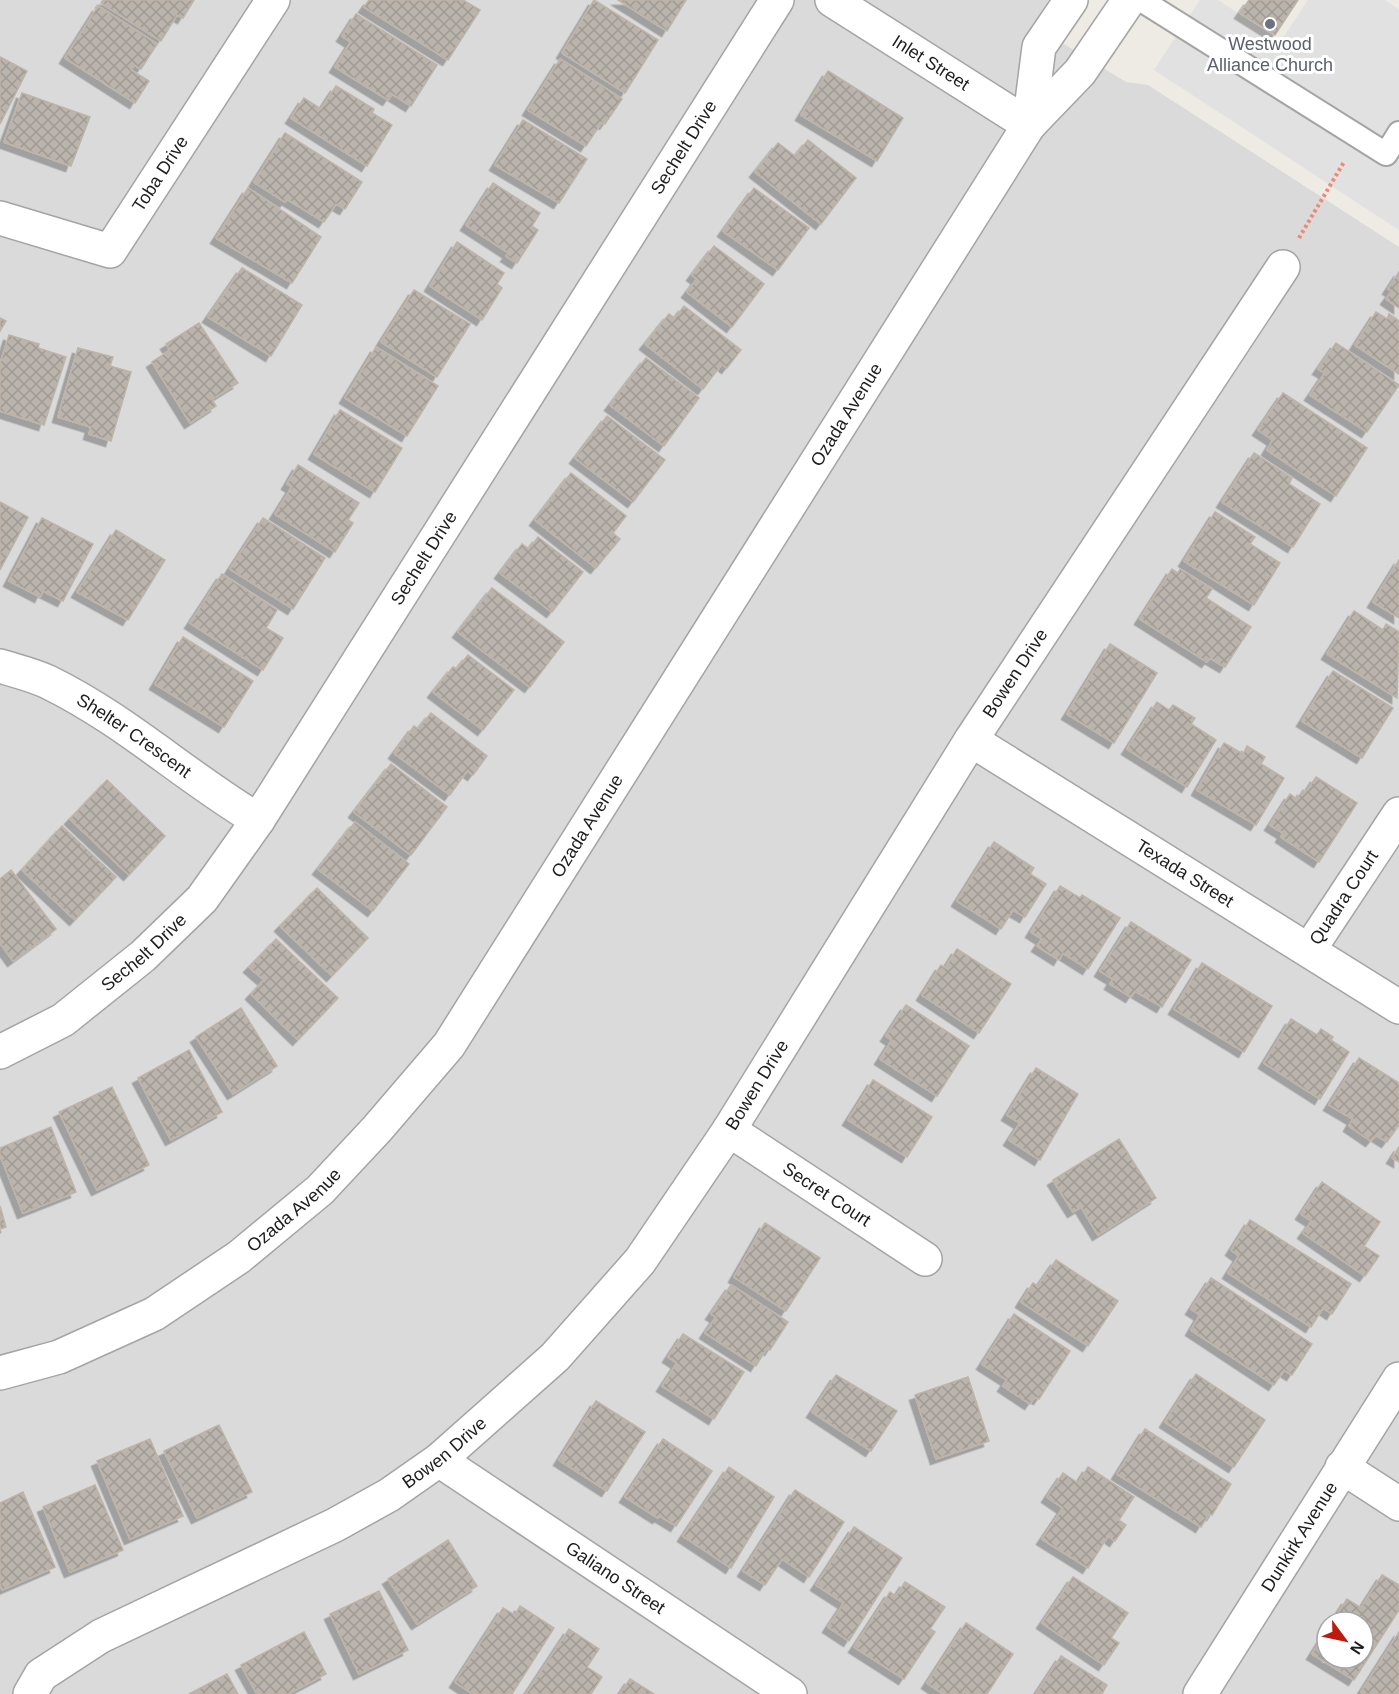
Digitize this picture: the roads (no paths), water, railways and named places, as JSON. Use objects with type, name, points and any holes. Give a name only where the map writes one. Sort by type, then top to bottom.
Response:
[{"type":"street","name":"Toba Drive","points":[[0,218],[110,251],[273,0]]},
{"type":"street","name":"Sechelt Drive","points":[[0,1052],[63,1020],[143,956],[202,899],[258,820],[777,0]]},
{"type":"street","name":"Inlet Street","points":[[832,0],[1029,125]]},
{"type":"street","name":"Ozada Avenue","points":[[1029,125],[1040,47],[1071,0]]},
{"type":"street","name":"Ozada Avenue","points":[[0,1373],[59,1357],[154,1314],[238,1257],[320,1190],[377,1129],[449,1045],[1029,125],[1080,72],[1129,0]]},
{"type":"street","name":"Bowen Drive","points":[[30,1694],[41,1675],[101,1636],[335,1525],[389,1495],[439,1460],[555,1357],[640,1262],[729,1130],[971,741],[1283,267]]},
{"type":"street","name":"Shelter Crescent","points":[[0,666],[57,687],[157,748],[215,793],[258,820]]},
{"type":"street","name":"Texada Street","points":[[971,741],[1399,1007]]},
{"type":"street","name":"Quadra Court","points":[[1309,950],[1399,814]]},
{"type":"street","name":"Secret Court","points":[[729,1130],[925,1260]]},
{"type":"street","name":"Dunkirk Avenue","points":[[1200,1694],[1399,1379]]},
{"type":"street","name":"Galiano Street","points":[[439,1460],[790,1694]]},
{"type":"street","points":[[1342,1467],[1399,1504]]},
{"type":"lane","points":[[1141,0],[1386,154],[1399,133]]},
{"type":"place","name":"Westwood Alliance Church","points":[[1270,24]]}]
